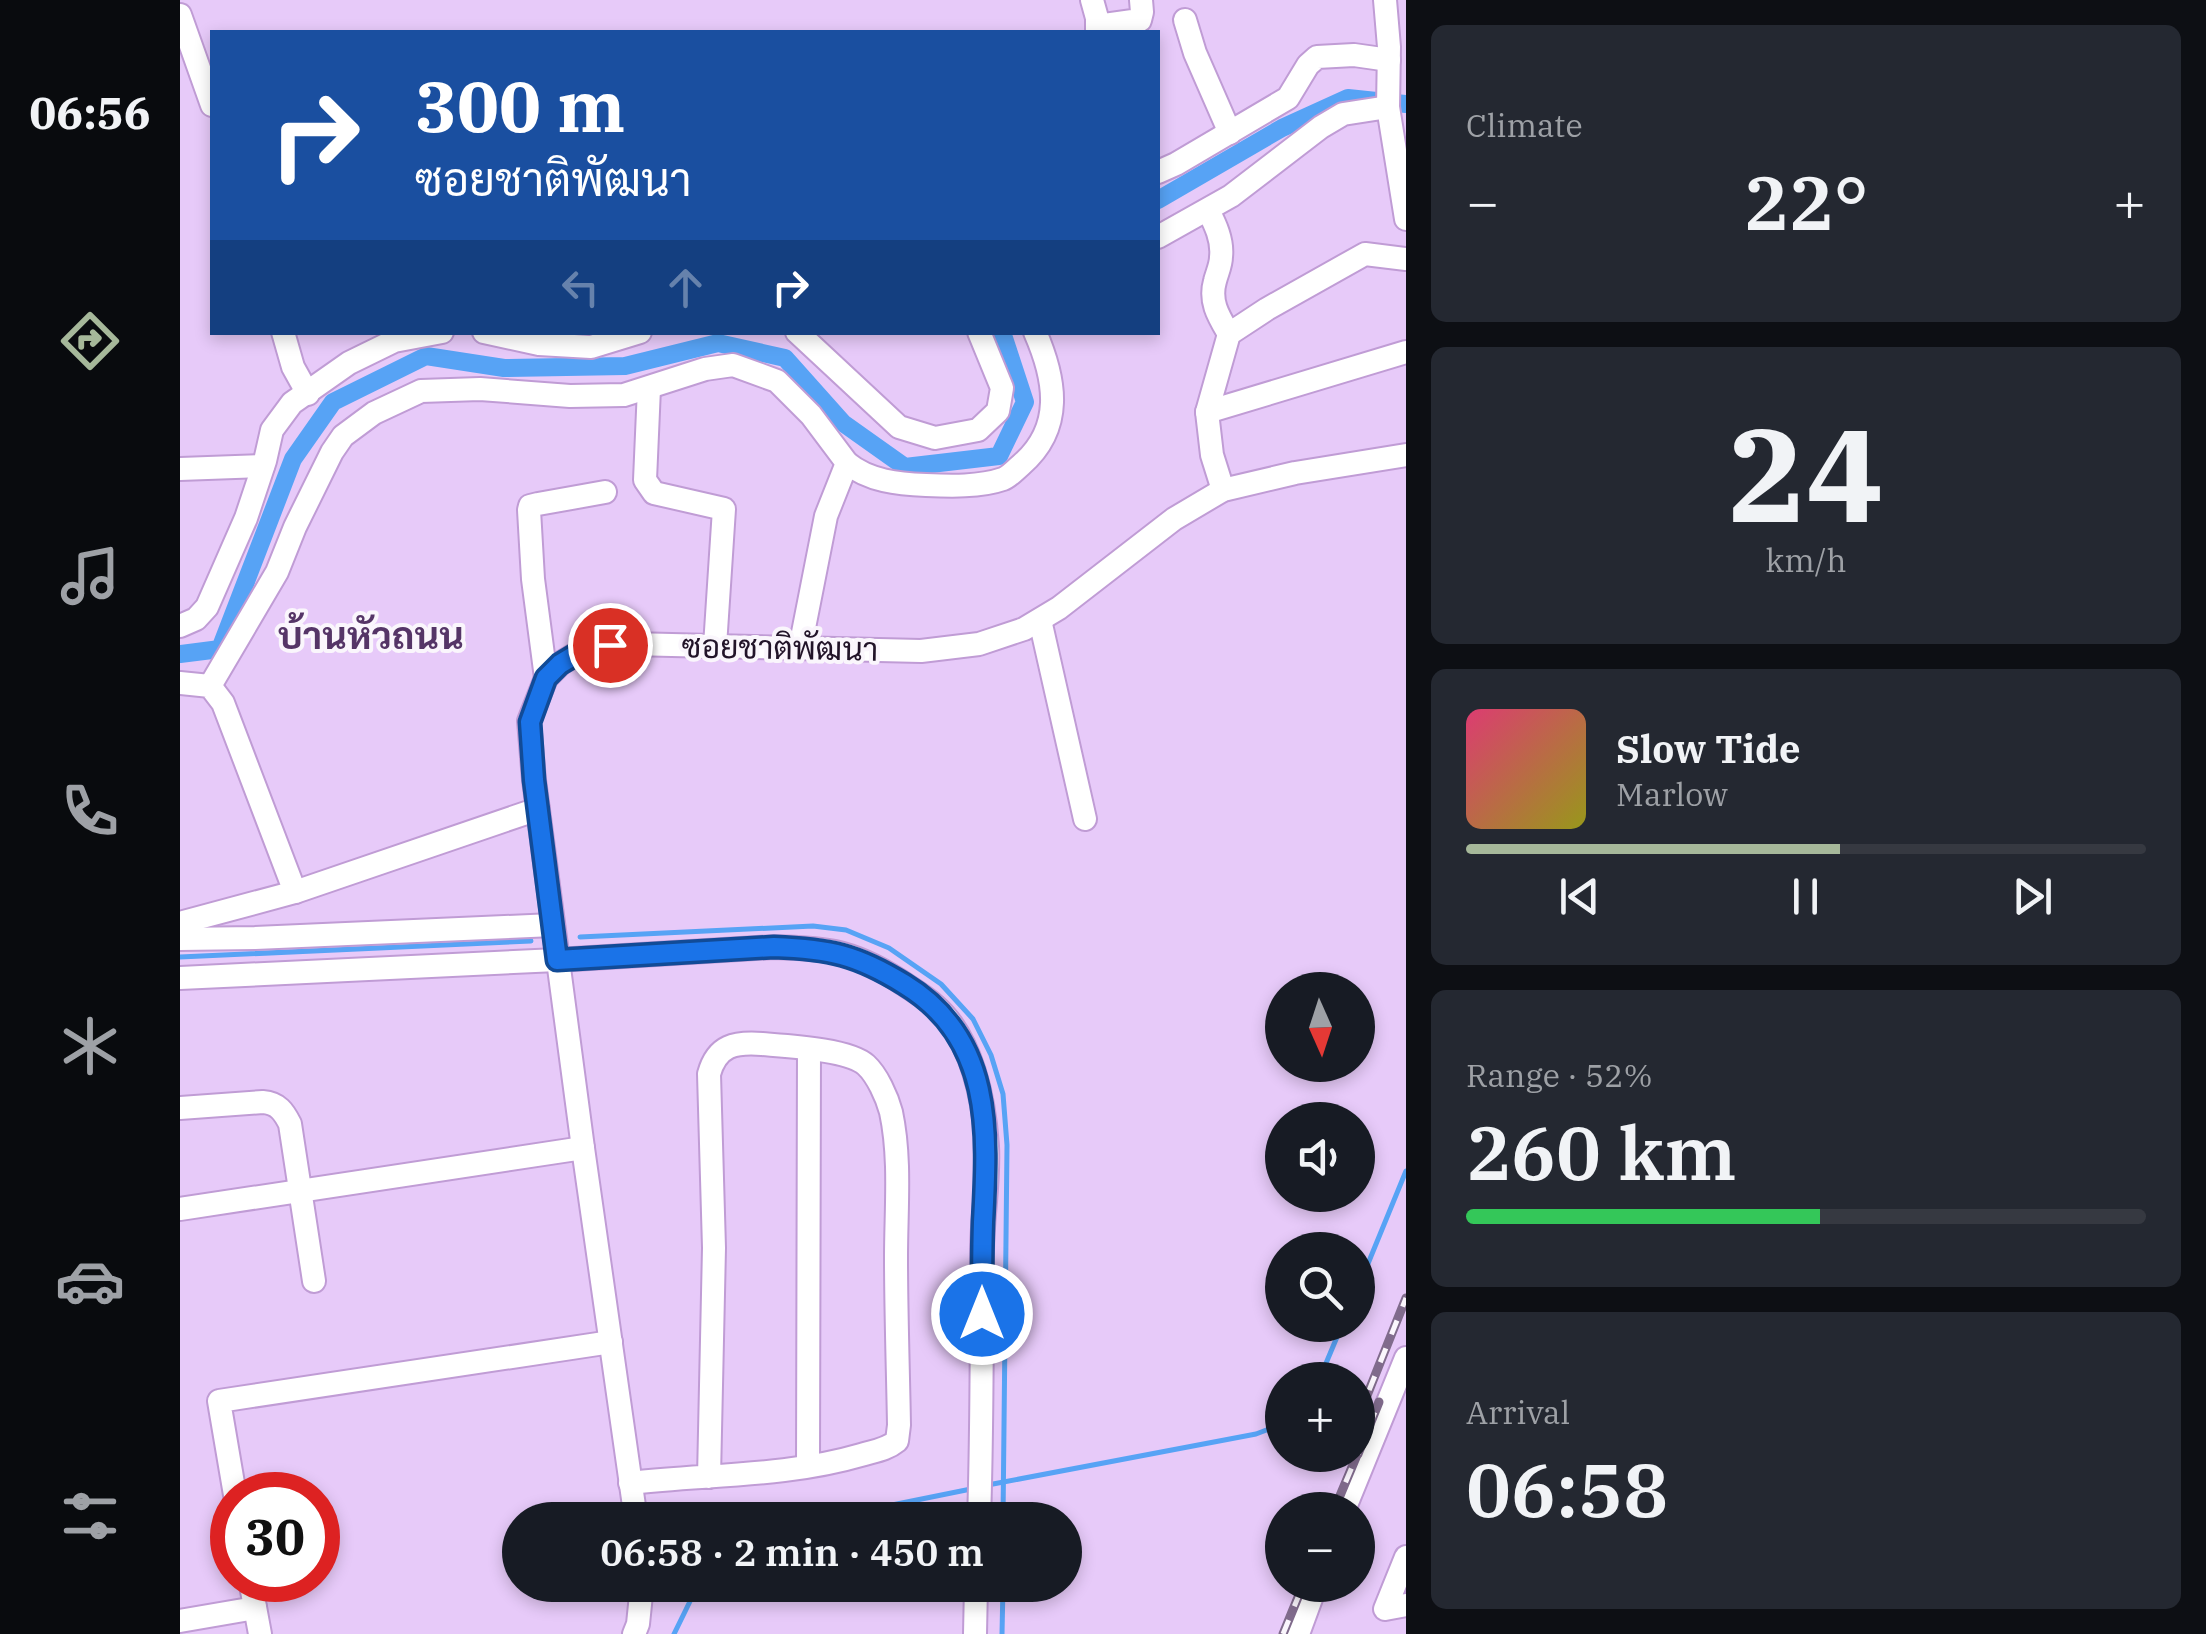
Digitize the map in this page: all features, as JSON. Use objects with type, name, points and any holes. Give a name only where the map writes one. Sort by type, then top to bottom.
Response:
[{"type":"street","points":[[1092,0],[1097,29],[1140,20],[1140,0]]},
{"type":"street","points":[[1385,0],[1395,46],[1388,98],[1405,213]]},
{"type":"street","points":[[180,16],[210,99]]},
{"type":"street","points":[[1185,20],[1194,53],[1230,133]]},
{"type":"street","points":[[1160,171],[1288,98],[1317,56],[1395,46]]},
{"type":"street","points":[[1160,235],[1231,196],[1343,114],[1388,98]]},
{"type":"street","points":[[1208,210],[1222,256],[1214,303],[1229,334]]},
{"type":"street","points":[[1223,490],[1212,455],[1206,412],[1229,334],[1365,254],[1406,259]]},
{"type":"street","points":[[284,335],[293,367],[308,394]]},
{"type":"street","points":[[180,626],[196,619],[206,607],[246,518],[272,430],[292,403],[349,363],[412,335]]},
{"type":"street","points":[[498,335],[539,344],[591,347],[627,335]]},
{"type":"street","points":[[800,335],[899,427],[935,438],[978,430],[998,410],[1002,388],[980,335]]},
{"type":"street","points":[[210,686],[277,572],[295,527],[343,436],[374,412],[421,391],[624,396],[705,369],[733,366],[777,382],[860,473],[900,484],[950,486],[1005,479],[1036,452],[1052,414],[1052,378],[1037,335]]},
{"type":"street","points":[[1206,412],[1406,352]]},
{"type":"street","points":[[649,388],[646,480],[654,493],[724,509],[715,646]]},
{"type":"street","name":"ซอยชาติพัฒนา","points":[[546,678],[560,664],[590,646],[921,650],[979,644],[1024,630],[1040,620],[1174,519],[1223,490],[1295,473],[1406,455]]},
{"type":"street","points":[[800,648],[821,536],[847,462]]},
{"type":"street","points":[[180,468],[263,466]]},
{"type":"street","points":[[605,492],[530,506],[533,579],[546,678],[530,722],[552,925],[633,1502]]},
{"type":"street","points":[[1040,620],[1085,819]]},
{"type":"street","points":[[180,683],[210,686]]},
{"type":"street","points":[[210,686],[222,704],[295,892]]},
{"type":"street","points":[[180,934],[538,810]]},
{"type":"street","points":[[180,934],[255,938],[552,925]]},
{"type":"street","points":[[180,978],[774,947],[838,953],[878,968],[938,1008],[973,1066],[980,1088],[987,1148],[980,1502]]},
{"type":"street","points":[[630,1482],[760,1474],[883,1450],[896,1441],[896,1152],[890,1107],[866,1064],[852,1057],[749,1043],[720,1051],[713,1061],[710,1477]]},
{"type":"street","points":[[808,1466],[809,1049]]},
{"type":"street","points":[[180,1108],[263,1102],[283,1110],[290,1124],[314,1281]]},
{"type":"street","points":[[180,1210],[583,1148]]},
{"type":"street","points":[[231,1472],[218,1400],[611,1342]]},
{"type":"street","points":[[1351,1492],[1406,1358]]},
{"type":"street","points":[[1406,1556],[1385,1610],[1406,1605]]},
{"type":"street","points":[[254,1602],[260,1634]]},
{"type":"street","points":[[634,1634],[640,1602]]},
{"type":"street","points":[[974,1634],[975,1602]]},
{"type":"street","points":[[1298,1634],[1310,1602]]},
{"type":"street","points":[[180,1621],[255,1608]]},
{"type":"waterway","points":[[1160,199],[1282,128],[1348,98],[1406,104]]},
{"type":"waterway","points":[[180,654],[220,649],[293,459],[333,402],[426,356],[504,368],[625,366],[718,343],[785,358],[843,423],[905,467],[999,456],[1025,402],[1003,335]]},
{"type":"waterway","points":[[580,937],[813,926],[846,930],[889,948],[941,984],[973,1019],[991,1055],[1003,1094],[1007,1145],[1003,1502]]},
{"type":"waterway","points":[[180,957],[531,941]]},
{"type":"waterway","points":[[1375,1247],[1406,1171]]},
{"type":"waterway","points":[[1327,1362],[1335,1342]]},
{"type":"waterway","points":[[993,1484],[1265,1431]]},
{"type":"waterway","points":[[907,1502],[971,1489]]},
{"type":"waterway","points":[[674,1634],[690,1602]]},
{"type":"waterway","points":[[1002,1634],[1003,1602]]},
{"type":"railway","points":[[1375,1376],[1406,1298]]},
{"type":"railway","points":[[1375,1412],[1379,1402]]},
{"type":"railway","points":[[1342,1492],[1350,1472]]},
{"type":"railway","points":[[1283,1634],[1296,1602]]},
{"type":"district","name":"บ้านหัวถนน","points":[[371,634]]},
{"type":"route","points":[[610,645],[590,646],[560,664],[539,691],[530,722],[557,960],[810,948],[859,959],[938,1008],[966,1052],[980,1088],[987,1148],[982,1314]]}]
